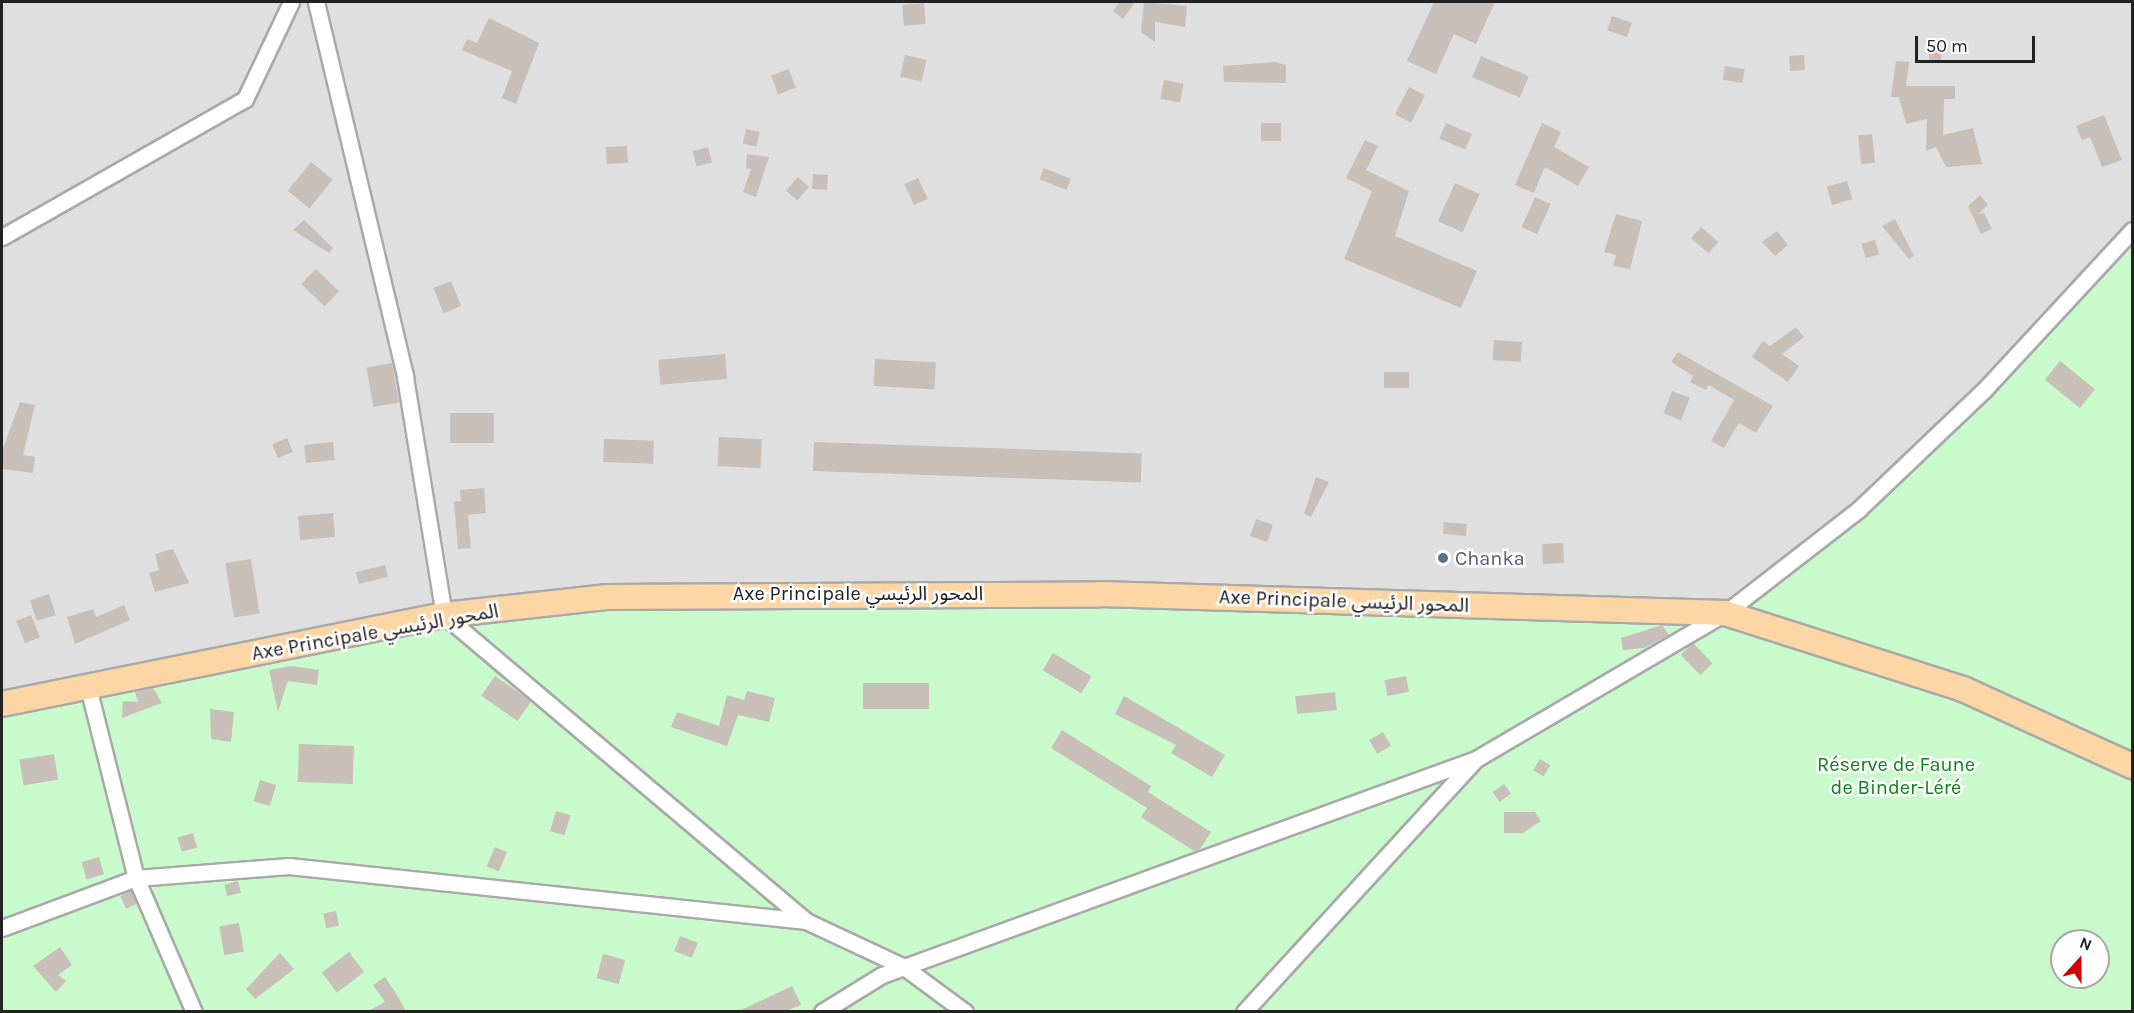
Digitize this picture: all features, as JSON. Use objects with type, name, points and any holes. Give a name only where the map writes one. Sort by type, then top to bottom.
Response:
[{"type":"main road","name":"Axe Principale المحور الرئيسي","points":[[2,704],[444,615],[606,597],[771,592],[1100,594],[1725,613],[1963,689],[2133,766]]},
{"type":"street","points":[[2,237],[245,99],[291,2]]},
{"type":"street","points":[[316,2],[405,377],[444,615],[806,921],[904,967],[965,1011]]},
{"type":"street","points":[[822,1011],[904,967],[1476,759],[1725,613],[1864,504],[1984,390],[2133,230]]},
{"type":"street","points":[[88,687],[136,878],[194,1011]]},
{"type":"street","points":[[1244,1011],[1476,759]]},
{"type":"street","points":[[2,928],[136,878],[289,866],[806,921]]},
{"type":"shaded area","points":[[2,2],[2132,2],[2132,1011],[2,1012]]},
{"type":"green space","name":"Réserve de Faune de Binder-Léré","points":[[2132,230],[2132,1011],[2,1012],[2,703],[606,597],[1725,613],[1864,504]]},
{"type":"building","points":[[1120,2],[1135,2],[1123,19],[1113,11]]},
{"type":"building","points":[[1144,2],[1187,6],[1185,27],[1155,22],[1155,42],[1141,32]]},
{"type":"building","points":[[1434,2],[1495,2],[1476,44],[1454,34],[1436,74],[1407,61]]},
{"type":"building","points":[[924,3],[926,24],[904,26],[902,5]]},
{"type":"building","points":[[1612,16],[1632,23],[1627,37],[1607,30]]},
{"type":"building","points":[[489,18],[539,43],[516,104],[502,98],[512,71],[462,50],[467,39],[477,43]]},
{"type":"building","points":[[1929,42],[1941,42],[1941,61],[1929,61]]},
{"type":"building","points":[[905,55],[926,60],[921,81],[900,76]]},
{"type":"building","points":[[1804,55],[1805,70],[1790,71],[1789,56]]},
{"type":"building","points":[[1481,56],[1529,76],[1520,97],[1472,77]]},
{"type":"building","points":[[1896,61],[1909,62],[1906,86],[1955,86],[1955,99],[1944,99],[1943,135],[1973,128],[1982,164],[1946,167],[1936,147],[1926,151],[1927,119],[1906,124],[1899,97],[1891,97]]},
{"type":"building","points":[[1276,62],[1286,65],[1286,83],[1224,82],[1223,66]]},
{"type":"building","points":[[1725,66],[1745,69],[1743,83],[1723,80]]},
{"type":"building","points":[[789,69],[796,88],[778,94],[771,75]]},
{"type":"building","points":[[1164,80],[1184,84],[1180,102],[1160,99]]},
{"type":"building","points":[[1409,87],[1425,95],[1411,123],[1395,115]]},
{"type":"building","points":[[2104,115],[2122,160],[2102,167],[2090,137],[2082,140],[2076,126]]},
{"type":"building","points":[[1261,123],[1281,123],[1281,141],[1261,141]]},
{"type":"building","points":[[1446,123],[1472,134],[1465,150],[1439,139]]},
{"type":"building","points":[[1542,123],[1561,132],[1554,147],[1589,167],[1578,186],[1545,167],[1534,193],[1515,185]]},
{"type":"building","points":[[746,129],[760,132],[757,147],[743,144]]},
{"type":"building","points":[[1872,134],[1875,163],[1861,164],[1858,135]]},
{"type":"building","points":[[1365,140],[1378,146],[1366,170],[1409,191],[1395,236],[1477,271],[1461,308],[1344,259],[1372,191],[1346,178]]},
{"type":"building","points":[[627,146],[628,163],[607,164],[606,147]]},
{"type":"building","points":[[708,147],[712,162],[697,167],[693,151]]},
{"type":"building","points":[[747,154],[769,157],[756,197],[743,192],[751,169],[746,168]]},
{"type":"building","points":[[311,162],[333,180],[309,208],[288,191]]},
{"type":"building","points":[[1044,168],[1071,179],[1066,190],[1040,179]]},
{"type":"building","points":[[813,174],[828,175],[827,190],[812,189]]},
{"type":"building","points":[[798,177],[809,187],[797,200],[786,190]]},
{"type":"building","points":[[918,178],[928,199],[914,205],[904,184]]},
{"type":"building","points":[[1847,181],[1852,199],[1832,205],[1827,187]]},
{"type":"building","points":[[1455,183],[1480,194],[1463,232],[1438,221]]},
{"type":"building","points":[[1980,195],[1988,205],[1978,214],[1984,213],[1992,229],[1981,234],[1968,206]]},
{"type":"building","points":[[1535,197],[1551,204],[1537,234],[1522,227]]},
{"type":"building","points":[[1616,214],[1642,221],[1630,269],[1613,266],[1616,255],[1604,252]]},
{"type":"building","points":[[1895,219],[1914,256],[1909,259],[1882,226]]},
{"type":"building","points":[[304,220],[333,248],[329,253],[293,230]]},
{"type":"building","points":[[1701,227],[1718,242],[1709,253],[1691,238]]},
{"type":"building","points":[[1777,231],[1788,245],[1775,256],[1762,242]]},
{"type":"building","points":[[1875,240],[1879,254],[1866,258],[1862,244]]},
{"type":"building","points":[[316,269],[339,291],[324,306],[301,284]]},
{"type":"building","points":[[451,281],[461,306],[443,313],[433,288]]},
{"type":"building","points":[[1796,327],[1804,337],[1782,354],[1799,366],[1788,382],[1752,357],[1763,341],[1770,346]]},
{"type":"building","points":[[1494,340],[1522,342],[1521,362],[1493,360]]},
{"type":"building","points":[[1678,352],[1773,406],[1756,433],[1739,423],[1724,448],[1711,441],[1734,400],[1709,385],[1706,390],[1690,382],[1693,376],[1671,362]]},
{"type":"building","points":[[725,354],[727,379],[660,385],[658,360]]},
{"type":"building","points":[[875,359],[936,362],[935,389],[874,386]]},
{"type":"building","points":[[2060,361],[2095,389],[2080,408],[2045,380]]},
{"type":"building","points":[[392,363],[399,402],[373,407],[366,368]]},
{"type":"building","points":[[1384,372],[1409,372],[1409,388],[1384,388]]},
{"type":"building","points":[[1672,391],[1690,398],[1681,420],[1663,413]]},
{"type":"building","points":[[20,402],[35,405],[23,455],[35,457],[33,473],[2,469],[2,451]]},
{"type":"building","points":[[450,413],[494,413],[494,443],[450,443]]},
{"type":"building","points":[[719,437],[762,439],[760,468],[717,466]]},
{"type":"building","points":[[287,438],[293,452],[278,458],[272,444]]},
{"type":"building","points":[[604,439],[654,441],[653,464],[603,462]]},
{"type":"building","points":[[333,442],[335,460],[306,463],[304,445]]},
{"type":"building","points":[[814,442],[1142,453],[1141,482],[813,471]]},
{"type":"building","points":[[1316,477],[1329,482],[1311,517],[1304,514]]},
{"type":"building","points":[[484,488],[486,513],[468,515],[471,548],[458,549],[454,502],[461,501],[460,490]]},
{"type":"building","points":[[333,513],[335,537],[300,540],[298,516]]},
{"type":"building","points":[[1256,519],[1273,525],[1267,542],[1250,536]]},
{"type":"building","points":[[1444,522],[1467,524],[1466,536],[1443,534]]},
{"type":"building","points":[[1563,543],[1564,563],[1543,564],[1542,544]]},
{"type":"building","points":[[173,549],[189,583],[155,592],[149,573],[159,570],[155,554]]},
{"type":"building","points":[[251,559],[260,613],[234,617],[225,563]]},
{"type":"building","points":[[385,565],[388,577],[359,584],[356,572]]},
{"type":"building","points":[[49,594],[56,615],[37,621],[30,600]]},
{"type":"building","points":[[124,605],[130,620],[75,644],[67,617],[93,609],[96,617]]},
{"type":"building","points":[[31,615],[40,637],[25,643],[16,621]]},
{"type":"building","points":[[1662,625],[1669,635],[1644,648],[1623,650],[1621,638]]},
{"type":"building","points":[[1693,643],[1712,663],[1700,675],[1681,655]]},
{"type":"building","points":[[1053,653],[1092,676],[1081,693],[1043,670]]},
{"type":"building","points":[[291,666],[319,670],[317,685],[288,681],[278,712],[269,670]]},
{"type":"building","points":[[495,676],[531,701],[517,721],[481,696]]},
{"type":"building","points":[[1406,676],[1409,692],[1387,696],[1384,680]]},
{"type":"building","points":[[863,683],[929,683],[929,709],[863,709]]},
{"type":"building","points":[[153,688],[162,703],[122,718],[123,701],[138,702],[135,692]]},
{"type":"building","points":[[747,691],[775,698],[769,722],[738,715],[727,746],[671,727],[677,712],[719,726],[727,695],[744,700]]},
{"type":"building","points":[[1335,692],[1337,710],[1297,714],[1295,696]]},
{"type":"building","points":[[1124,696],[1225,755],[1212,777],[1171,753],[1176,745],[1115,714]]},
{"type":"building","points":[[210,709],[234,712],[231,742],[211,739]]},
{"type":"building","points":[[1062,730],[1151,786],[1148,792],[1211,832],[1200,849],[1194,851],[1141,817],[1147,808],[1051,748]]},
{"type":"building","points":[[1383,732],[1391,746],[1377,754],[1369,740]]},
{"type":"building","points":[[299,744],[354,746],[353,784],[298,782]]},
{"type":"building","points":[[54,754],[58,780],[23,785],[19,759]]},
{"type":"building","points":[[1540,759],[1550,765],[1544,776],[1533,770]]},
{"type":"building","points":[[260,780],[276,785],[270,806],[254,801]]},
{"type":"building","points":[[1504,784],[1511,794],[1499,802],[1493,792]]},
{"type":"building","points":[[556,811],[570,815],[565,835],[550,831]]},
{"type":"building","points":[[1504,812],[1535,812],[1541,821],[1523,833],[1504,833]]},
{"type":"building","points":[[193,833],[197,847],[182,852],[178,837]]},
{"type":"building","points":[[495,847],[507,852],[499,871],[487,866]]},
{"type":"building","points":[[99,857],[104,874],[87,879],[82,862]]},
{"type":"building","points":[[238,881],[241,893],[227,896],[224,884]]},
{"type":"building","points":[[131,891],[137,904],[126,909],[120,896]]},
{"type":"building","points":[[336,911],[339,926],[326,928],[323,913]]},
{"type":"building","points":[[239,923],[244,952],[224,955],[219,926]]},
{"type":"building","points":[[680,936],[698,943],[692,958],[674,951]]},
{"type":"building","points":[[60,947],[72,965],[58,975],[66,981],[56,992],[33,966]]},
{"type":"building","points":[[349,952],[364,972],[337,992],[322,972]]},
{"type":"building","points":[[280,953],[294,969],[255,999],[246,989]]},
{"type":"building","points":[[603,954],[625,960],[619,984],[597,978]]},
{"type":"building","points":[[385,977],[406,1011],[368,1011],[385,1002],[373,985]]},
{"type":"building","points":[[792,986],[801,1005],[786,1011],[739,1011]]},
{"type":"place","name":"Chanka","points":[[1443,558]]}]
